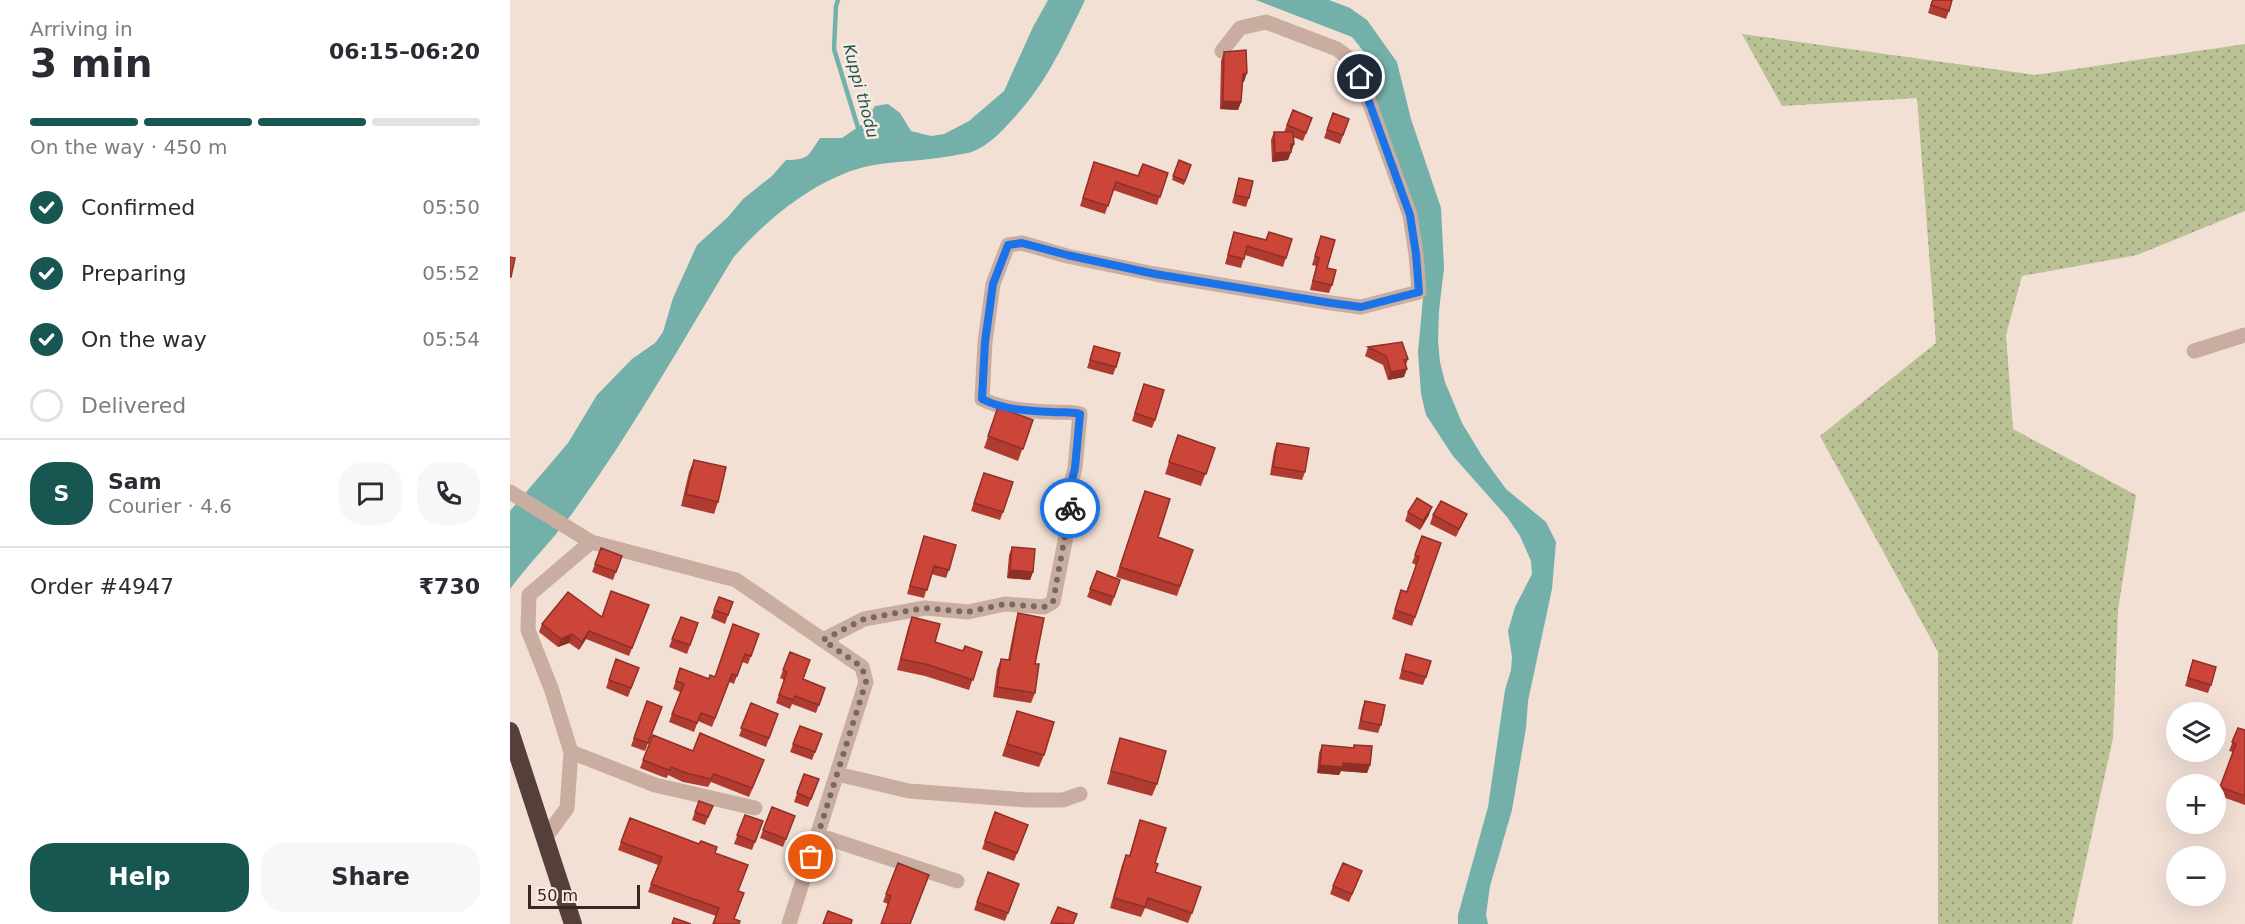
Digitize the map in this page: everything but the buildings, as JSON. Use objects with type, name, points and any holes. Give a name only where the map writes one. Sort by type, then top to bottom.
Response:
[{"type":"highway","points":[[510,731],[573,924]]},
{"type":"street","points":[[823,640],[864,619],[924,608],[968,612],[1005,604],[1044,607],[1053,602],[1070,516],[1071,484],[1075,468],[1080,414],[1072,411],[1026,410],[995,405],[982,399],[985,342],[993,284],[1008,245],[1022,243],[1155,274],[1361,307],[1419,292],[1410,215],[1355,63],[1337,49],[1266,22],[1240,28],[1222,51]]},
{"type":"street","points":[[2194,351],[2245,335]]},
{"type":"street","points":[[510,492],[591,542],[736,580],[862,667],[866,682],[789,924]]},
{"type":"street","points":[[545,838],[567,808],[571,752],[551,688],[528,630],[529,595],[591,542]]},
{"type":"street","points":[[571,752],[655,785],[756,808]]},
{"type":"street","points":[[837,774],[909,791],[1026,800],[1063,800],[1080,794]]},
{"type":"street","points":[[818,835],[957,880]]},
{"type":"green space","points":[[1742,34],[2035,75],[2245,44],[2245,211],[2137,255],[2022,276],[2006,335],[2013,429],[2136,495],[2118,610],[2113,738],[2072,924],[1938,924],[1938,652],[1820,436],[1936,343],[1917,98],[1782,106]]},
{"type":"water","points":[[1048,0],[1085,0],[1045,78],[1004,129],[990,141],[969,153],[880,164],[859,168],[839,176],[799,198],[747,242],[733,258],[655,388],[593,484],[564,525],[510,589],[510,511],[568,443],[597,395],[632,359],[655,343],[663,332],[673,298],[697,245],[728,217],[743,199],[772,176],[786,160],[804,158],[820,138],[842,138],[864,123],[875,106],[888,104],[900,113],[911,131],[931,136],[944,134],[969,121],[1004,91]]},
{"type":"water","points":[[1256,0],[1329,0],[1350,8],[1367,20],[1397,62],[1411,119],[1441,208],[1444,268],[1438,341],[1445,382],[1462,423],[1482,456],[1506,489],[1546,522],[1556,542],[1552,589],[1528,701],[1526,728],[1512,810],[1490,886],[1486,915],[1488,924],[1458,924],[1458,915],[1488,807],[1505,690],[1511,670],[1512,657],[1508,631],[1515,607],[1532,574],[1531,561],[1520,536],[1507,517],[1453,456],[1426,415],[1421,394],[1418,352],[1423,298],[1368,57],[1352,37]]},
{"type":"waterway","name":"Kuppi thodu","points":[[838,0],[834,49],[859,131]]},
{"type":"way so far","points":[[811,857],[866,682],[862,667],[823,640],[864,619],[924,608],[968,612],[1005,604],[1044,607],[1053,602],[1070,508]]},
{"type":"route","points":[[1070,508],[1080,414],[1072,411],[1026,410],[995,405],[982,399],[985,342],[993,284],[1008,245],[1022,243],[1155,274],[1361,307],[1419,292],[1410,215],[1360,77]]}]
